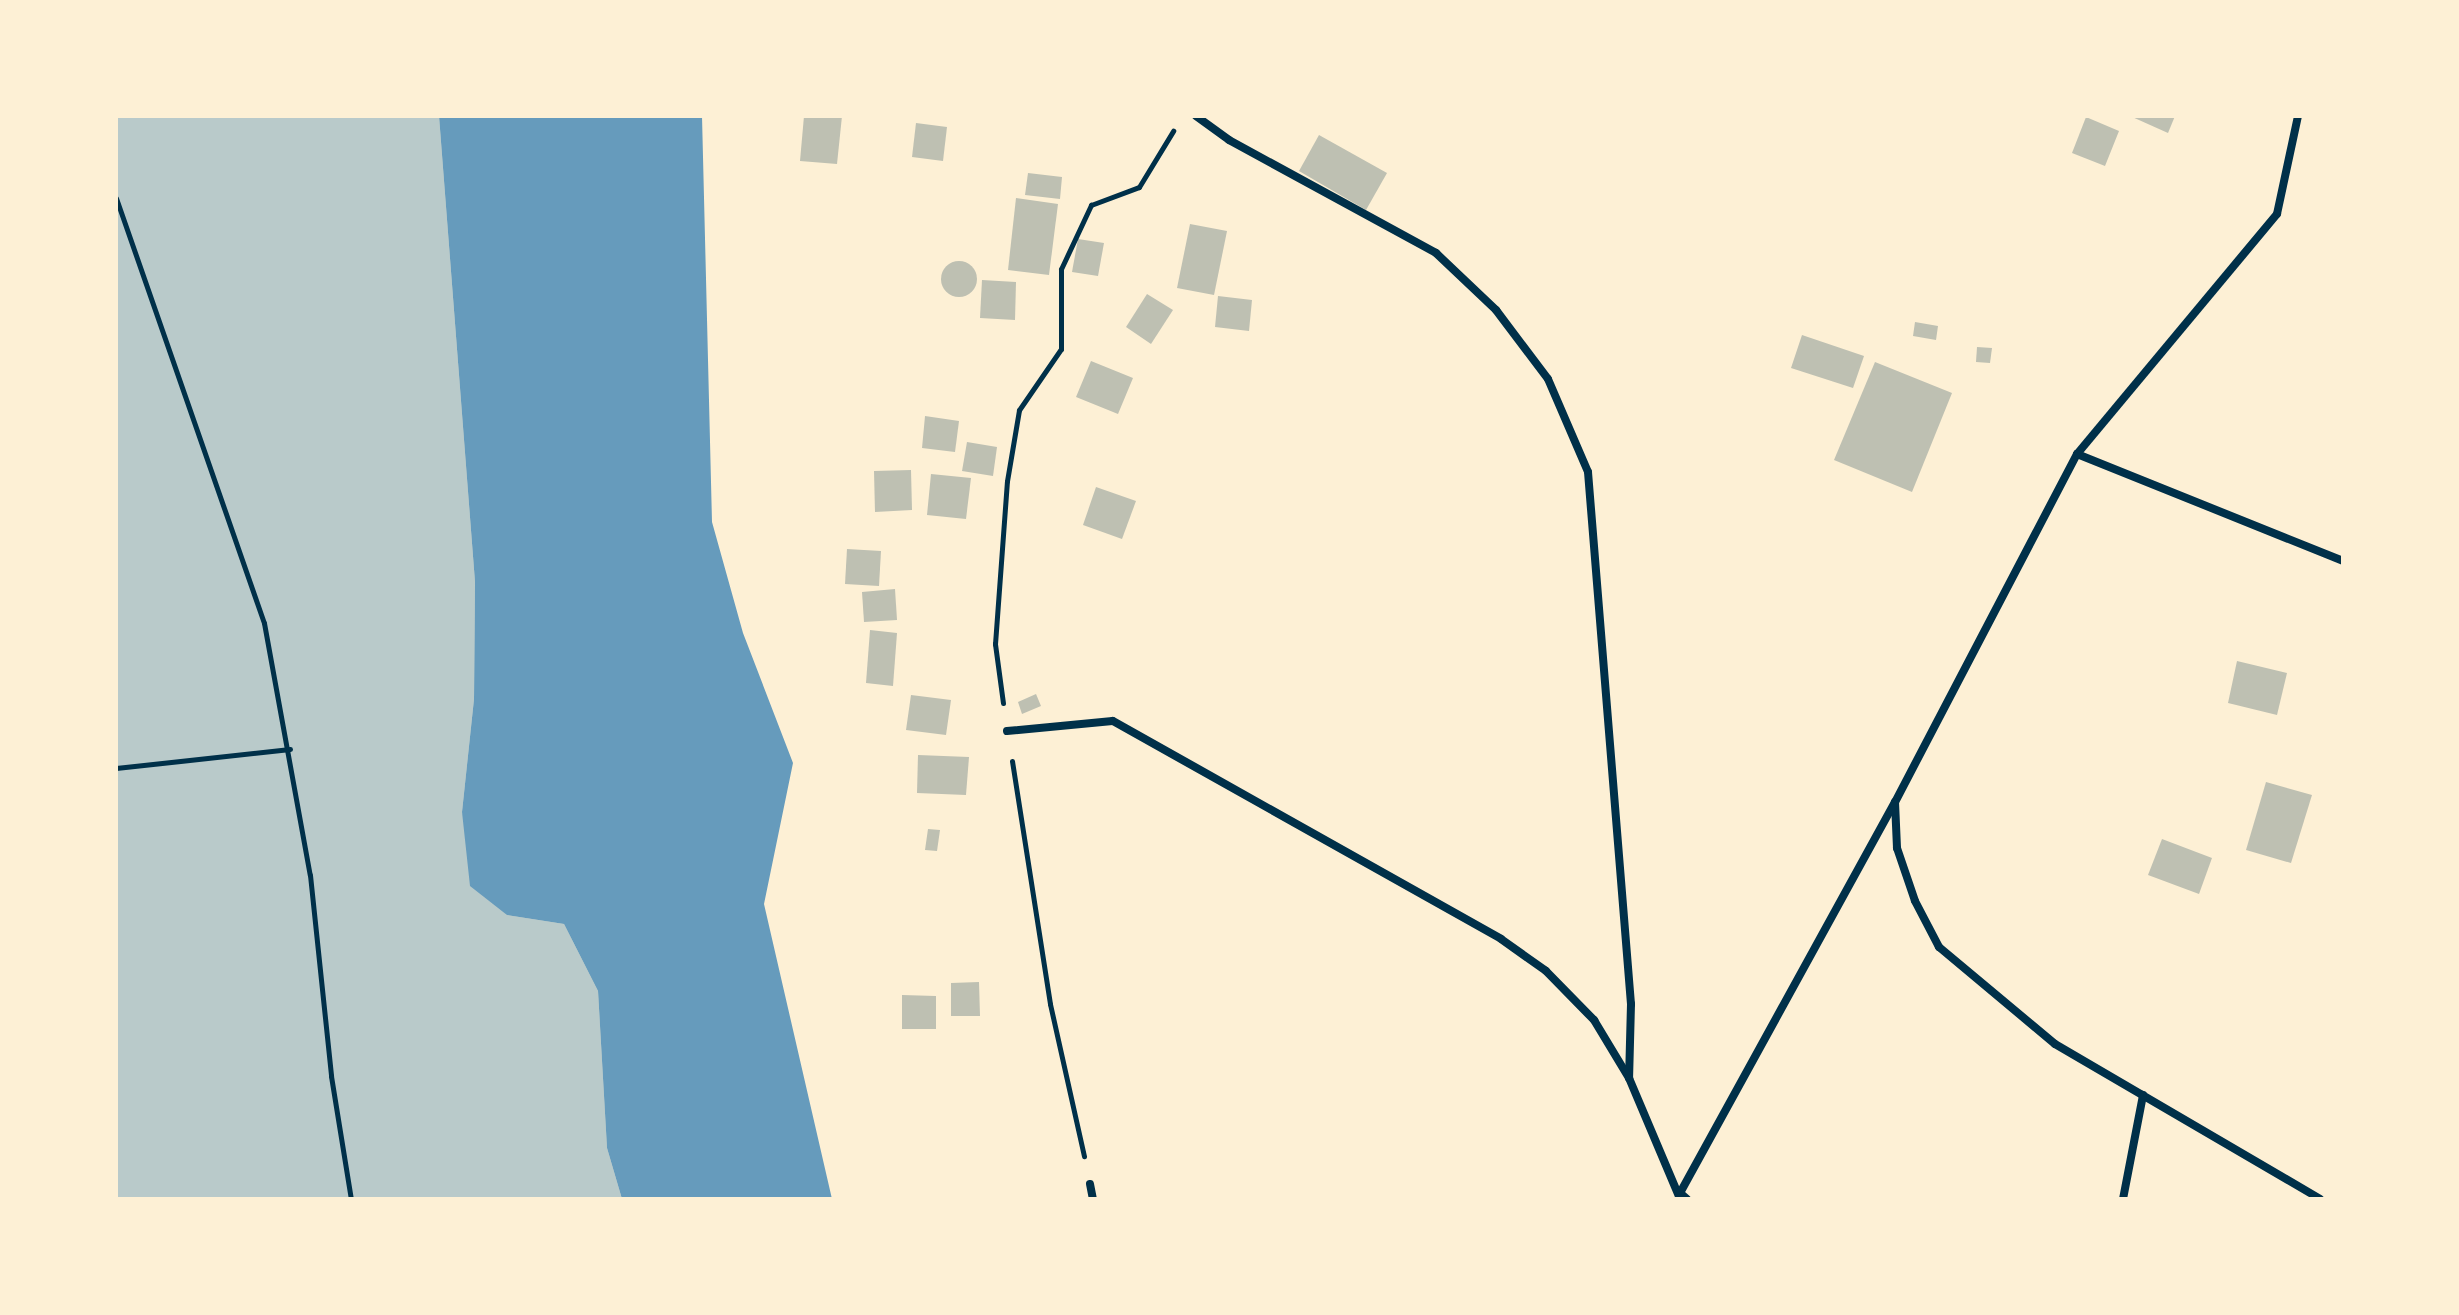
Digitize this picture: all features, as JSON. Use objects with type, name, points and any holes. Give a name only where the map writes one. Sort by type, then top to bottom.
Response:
[{"type":"street","points":[[1196,116],[1229,140],[1436,253],[1496,310],[1548,379],[1588,472],[1631,1004],[1629,1078]]},
{"type":"street","points":[[1683,1197],[2077,454],[2277,214],[2298,116]]},
{"type":"street","points":[[2077,454],[2343,561]]},
{"type":"street","points":[[1007,731],[1113,721],[1501,939],[1546,971],[1594,1020],[1629,1078],[1683,1197]]},
{"type":"street","points":[[1895,802],[1897,848],[1915,901],[1939,947],[2055,1044],[2320,1199]]},
{"type":"street","points":[[2123,1199],[2143,1095]]},
{"type":"street","points":[[1090,1184],[1093,1199]]},
{"type":"path","points":[[1090,1184],[1050,1004],[995,644],[1007,481],[1019,410],[1061,349],[1061,269],[1091,205],[1139,187],[1175,128]]},
{"type":"path","points":[[116,198],[264,623],[290,749],[343,1172],[351,1199]]},
{"type":"path","points":[[116,768],[290,749]]},
{"type":"shaded area","points":[[116,116],[439,116],[475,582],[474,699],[462,812],[507,915],[564,924],[598,991],[607,1148],[622,1199],[116,1199]]},
{"type":"water","points":[[439,116],[702,116],[712,522],[743,633],[793,763],[764,904],[832,1199],[622,1199],[607,1148],[598,991],[564,924],[507,915],[470,886],[462,812],[474,699],[475,582]]},
{"type":"building","points":[[804,116],[842,116],[837,164],[800,161]]},
{"type":"building","points":[[2130,116],[2175,116],[2168,133]]},
{"type":"building","points":[[2086,117],[2119,131],[2105,166],[2072,153]]},
{"type":"building","points":[[916,123],[947,127],[943,161],[912,157]]},
{"type":"building","points":[[1319,135],[1387,173],[1366,210],[1299,171]]},
{"type":"building","points":[[1028,173],[1062,177],[1060,199],[1025,195]]},
{"type":"building","points":[[1016,198],[1058,204],[1049,275],[1008,270]]},
{"type":"building","points":[[1190,224],[1227,231],[1214,295],[1177,288]]},
{"type":"building","points":[[1078,239],[1104,243],[1098,276],[1072,272]]},
{"type":"building","points":[[959,261],[972,266],[977,279],[972,292],[959,297],[946,292],[941,279],[946,266]]},
{"type":"building","points":[[982,280],[1016,282],[1015,320],[980,318]]},
{"type":"building","points":[[1147,294],[1173,310],[1151,344],[1126,327]]},
{"type":"building","points":[[1218,296],[1252,300],[1249,331],[1215,327]]},
{"type":"building","points":[[1915,322],[1938,326],[1936,340],[1913,336]]},
{"type":"building","points":[[1802,335],[1864,356],[1853,388],[1791,368]]},
{"type":"building","points":[[1977,347],[1992,348],[1990,363],[1976,362]]},
{"type":"building","points":[[1091,361],[1133,378],[1118,414],[1076,397]]},
{"type":"building","points":[[1875,362],[1952,393],[1912,492],[1834,460]]},
{"type":"building","points":[[925,416],[959,421],[955,452],[922,448]]},
{"type":"building","points":[[967,442],[997,447],[993,476],[962,471]]},
{"type":"building","points":[[911,470],[912,510],[875,512],[874,471]]},
{"type":"building","points":[[931,474],[971,478],[966,519],[927,515]]},
{"type":"building","points":[[1096,487],[1136,501],[1122,539],[1083,525]]},
{"type":"building","points":[[847,549],[881,551],[879,586],[845,584]]},
{"type":"building","points":[[895,589],[897,620],[864,622],[862,592]]},
{"type":"building","points":[[870,630],[897,633],[893,686],[866,683]]},
{"type":"building","points":[[2237,661],[2287,673],[2277,715],[2228,703]]},
{"type":"building","points":[[1036,694],[1041,706],[1022,714],[1018,702]]},
{"type":"building","points":[[911,695],[951,700],[946,735],[906,730]]},
{"type":"building","points":[[918,755],[969,757],[966,795],[917,793]]},
{"type":"building","points":[[2266,782],[2312,795],[2291,863],[2246,850]]},
{"type":"building","points":[[928,829],[940,830],[937,851],[925,850]]},
{"type":"building","points":[[2162,839],[2212,858],[2199,894],[2148,875]]},
{"type":"building","points":[[979,982],[980,1016],[951,1016],[951,983]]},
{"type":"building","points":[[902,995],[936,996],[936,1029],[902,1029]]}]
